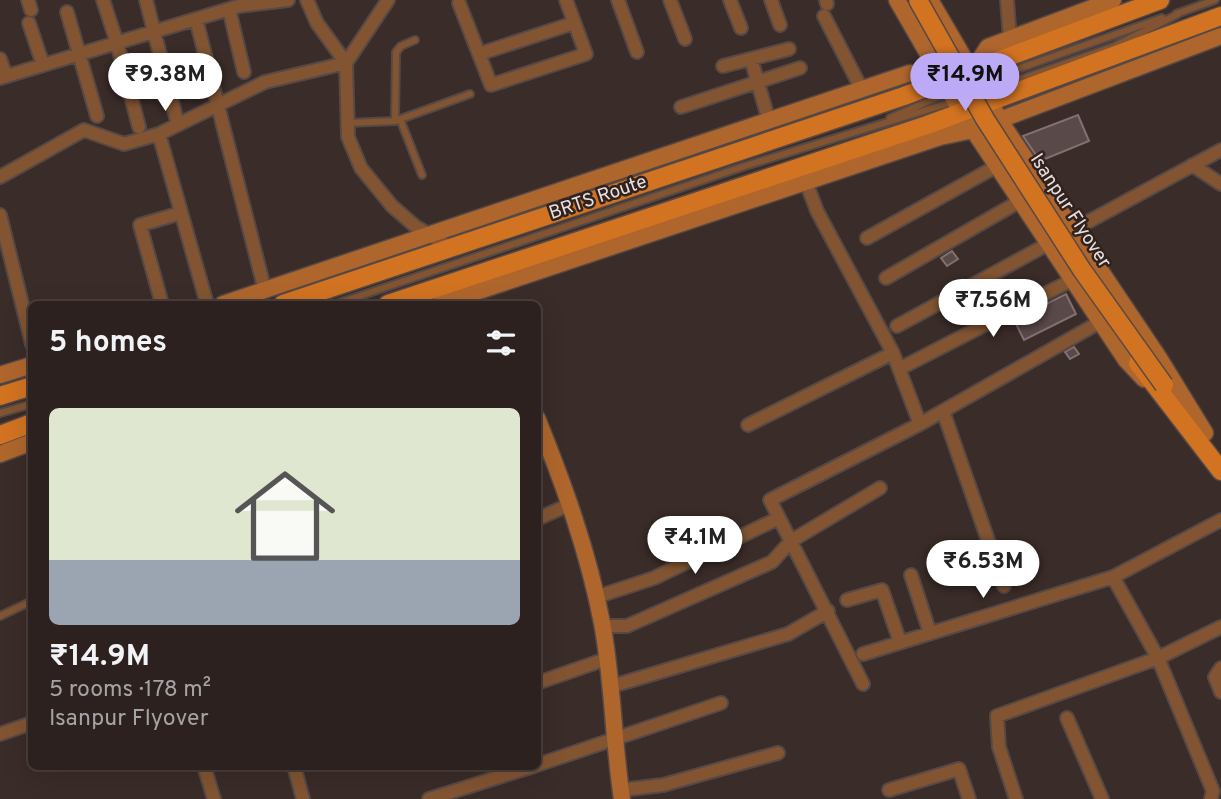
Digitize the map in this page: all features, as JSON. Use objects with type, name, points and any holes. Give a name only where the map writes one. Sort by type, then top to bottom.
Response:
[{"type":"main road","name":"Isanpur Flyover","points":[[910,0],[979,123],[1128,347],[1161,389],[1205,433],[1221,454]]},
{"type":"main road","name":"Isanpur Flyover","points":[[918,0],[985,119],[1161,389]]},
{"type":"main road","points":[[293,301],[565,211],[953,97],[981,87],[1160,0]]},
{"type":"main road","points":[[401,301],[485,281],[981,87],[1221,16]]},
{"type":"main road","points":[[5,404],[28,389]]},
{"type":"main road","points":[[1161,389],[1221,471]]},
{"type":"main road","points":[[0,435],[28,424]]},
{"type":"street","points":[[103,0],[139,127]]},
{"type":"street","points":[[146,0],[177,125]]},
{"type":"street","points":[[0,59],[3,77],[229,9],[288,0]]},
{"type":"street","points":[[307,0],[317,23],[345,63],[348,137],[361,168],[392,206],[453,250]]},
{"type":"street","points":[[0,177],[84,130],[124,144],[159,134],[265,82],[345,63],[388,0]]},
{"type":"street","points":[[458,1],[491,85],[586,54],[566,0]]},
{"type":"street","points":[[618,0],[637,52]]},
{"type":"street","points":[[670,0],[685,39]]},
{"type":"street","points":[[730,0],[741,28]]},
{"type":"street","points":[[771,0],[780,25]]},
{"type":"street","points":[[897,0],[973,130],[1100,323],[1126,360],[1161,389]]},
{"type":"street","points":[[930,0],[1000,120],[1071,231],[1159,358],[1205,433]]},
{"type":"street","points":[[1007,0],[1010,39]]},
{"type":"street","points":[[233,301],[432,237],[988,47],[1113,0]]},
{"type":"street","points":[[826,7],[862,90]]},
{"type":"street","points":[[229,9],[244,72]]},
{"type":"street","points":[[29,11],[43,65]]},
{"type":"street","points":[[67,12],[97,116]]},
{"type":"street","points":[[196,19],[265,291]]},
{"type":"street","points":[[479,54],[574,23]]},
{"type":"street","points":[[446,301],[485,281],[806,182],[940,137],[973,130],[1221,36]]},
{"type":"street","points":[[981,87],[988,47]]},
{"type":"street","points":[[723,66],[789,49]]},
{"type":"street","points":[[751,59],[769,121]]},
{"type":"street","points":[[681,107],[800,68]]},
{"type":"street","points":[[911,73],[953,97]]},
{"type":"street","points":[[940,137],[953,97]]},
{"type":"street","points":[[159,134],[206,301]]},
{"type":"street","points":[[1071,231],[1221,150]]},
{"type":"street","points":[[1192,164],[1221,184]]},
{"type":"street","points":[[867,238],[997,166]]},
{"type":"street","points":[[806,182],[817,211],[893,354],[920,424]]},
{"type":"street","points":[[557,194],[565,211]]},
{"type":"street","points":[[886,278],[1020,201]]},
{"type":"street","points":[[161,301],[140,225],[181,213]]},
{"type":"street","points":[[0,215],[28,328]]},
{"type":"street","points":[[897,326],[1048,244]]},
{"type":"street","points":[[361,260],[367,278]]},
{"type":"street","points":[[899,369],[1072,280]]},
{"type":"street","points":[[485,281],[493,301]]},
{"type":"street","points":[[863,684],[770,500],[920,424],[1100,323]]},
{"type":"street","points":[[748,425],[893,354]]},
{"type":"street","points":[[0,375],[28,366]]},
{"type":"street","points":[[943,411],[1004,586]]},
{"type":"street","points":[[541,428],[571,503],[596,597],[602,626],[621,795],[779,753]]},
{"type":"street","points":[[0,454],[28,444]]},
{"type":"street","points":[[602,626],[627,626],[772,562],[791,541],[880,488]]},
{"type":"street","points":[[541,517],[571,503]]},
{"type":"street","points":[[596,597],[654,578],[779,518]]},
{"type":"street","points":[[863,654],[1113,577],[1221,520]]},
{"type":"street","points":[[911,575],[930,633]]},
{"type":"street","points":[[1113,577],[1158,658],[1213,791],[1212,799]]},
{"type":"street","points":[[847,600],[882,590],[900,642]]},
{"type":"street","points":[[609,687],[788,634],[828,611]]},
{"type":"street","points":[[1016,799],[999,747],[997,716],[1158,658],[1221,627]]},
{"type":"street","points":[[541,682],[606,659]]},
{"type":"street","points":[[1221,668],[1215,677],[1221,692]]},
{"type":"street","points":[[541,764],[721,703]]},
{"type":"street","points":[[1067,718],[1102,799]]},
{"type":"street","points":[[0,734],[28,724]]},
{"type":"street","points":[[889,790],[959,769],[969,799]]},
{"type":"street","points":[[205,770],[214,799]]},
{"type":"street","points":[[295,770],[303,799]]},
{"type":"street","points":[[429,799],[523,770]]},
{"type":"lane","points":[[981,87],[1119,31],[1215,0]]},
{"type":"lane","points":[[981,87],[1115,46],[1178,14]]},
{"type":"lane","points":[[415,40],[401,46],[396,52],[398,120],[422,175]]},
{"type":"lane","points":[[348,123],[398,120],[470,94]]},
{"type":"lane","name":"BRTS Route","points":[[345,301],[716,175],[872,127],[953,97]]},
{"type":"lane","name":"BRTS Route","points":[[872,127],[953,97]]},
{"type":"lane","points":[[0,415],[5,404],[28,404]]},
{"type":"lane","points":[[0,616],[28,603]]},
{"type":"building","points":[[1078,115],[1089,141],[1040,161],[1023,136]]},
{"type":"building","points":[[952,251],[958,259],[947,266],[941,258]]},
{"type":"building","points":[[1066,294],[1076,314],[1024,340],[1014,320]]},
{"type":"building","points":[[1074,347],[1079,354],[1070,359],[1065,352]]}]
